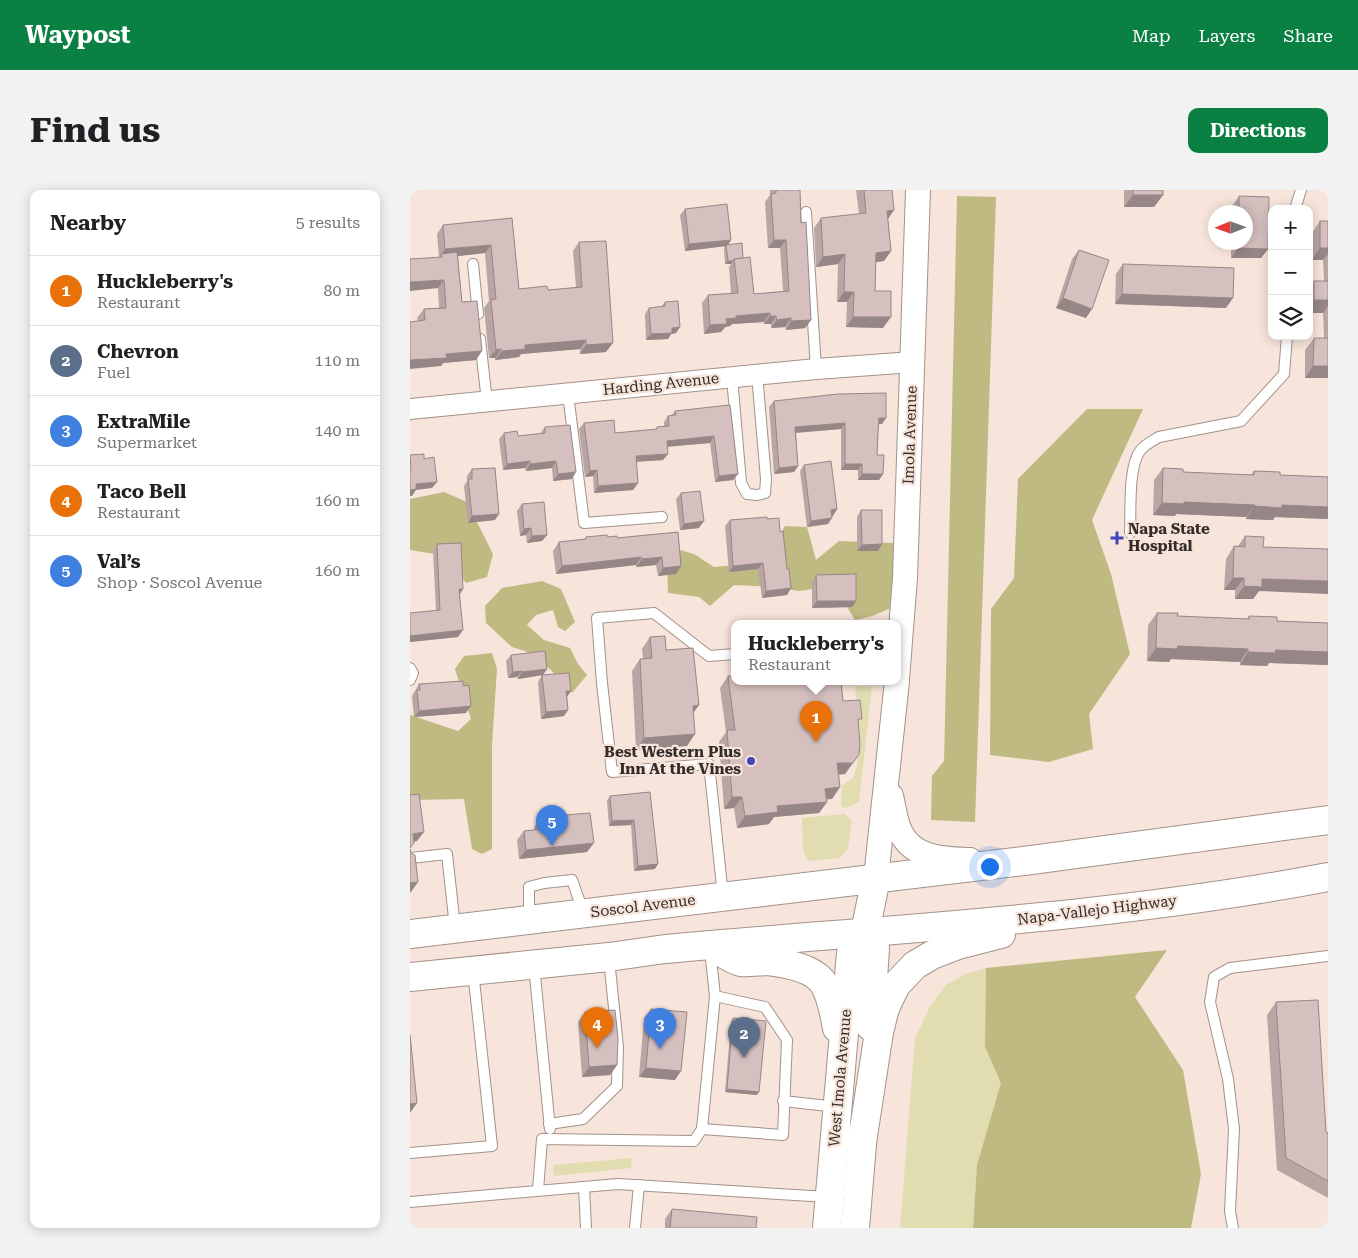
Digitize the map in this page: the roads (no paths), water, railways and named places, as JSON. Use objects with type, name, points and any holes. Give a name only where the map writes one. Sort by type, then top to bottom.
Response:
[{"type":"main road","points":[[876,878],[1024,861],[1328,820]]},
{"type":"main road","name":"Napa-Vallejo Highway","points":[[864,932],[1084,912],[1243,892],[1328,877]]},
{"type":"main road","name":"Soscol Avenue","points":[[410,934],[876,878]]},
{"type":"main road","name":"West Imola Avenue","points":[[826,1228],[851,953],[854,944],[864,932],[876,878]]},
{"type":"main road","points":[[861,1149],[879,1032],[892,992],[901,977],[922,960],[958,945],[1084,912]]},
{"type":"main road","points":[[410,977],[609,957],[665,949],[864,932]]},
{"type":"main road","name":"West Imola Avenue","points":[[855,1228],[875,948],[873,941],[864,932]]},
{"type":"main road","points":[[710,945],[740,962],[761,961],[782,964],[808,971],[820,979],[829,996],[834,1017],[840,1072]]},
{"type":"street","name":"Imola Avenue","points":[[901,625],[905,578],[918,190]]},
{"type":"street","name":"Harding Avenue","points":[[410,409],[816,368],[913,362]]},
{"type":"street","name":"Imola Avenue","points":[[876,878],[896,685]]},
{"type":"street","points":[[887,774],[901,834],[918,851],[934,857],[944,858],[1024,861]]},
{"type":"lane","points":[[1296,205],[1301,190]]},
{"type":"lane","points":[[806,212],[816,368]]},
{"type":"lane","points":[[473,264],[487,402]]},
{"type":"lane","points":[[1130,533],[1133,471],[1140,451],[1149,442],[1159,437],[1241,421],[1284,374],[1286,340]]},
{"type":"lane","points":[[732,377],[741,483],[747,494],[756,495],[765,493],[766,479],[757,374]]},
{"type":"lane","points":[[568,394],[584,523],[662,517]]},
{"type":"lane","points":[[723,896],[709,764],[612,772],[597,618],[654,613],[709,656],[731,654]]},
{"type":"lane","points":[[410,668],[413,673],[410,680]]},
{"type":"lane","points":[[410,858],[447,854],[455,928]]},
{"type":"lane","points":[[538,1190],[542,1139],[694,1141],[702,1129],[715,996],[710,945]]},
{"type":"lane","points":[[1233,1228],[1230,1211],[1234,1129],[1228,1079],[1210,1002],[1214,977],[1230,968],[1328,956]]},
{"type":"lane","points":[[549,1124],[583,1119],[617,1086],[618,1047],[609,957]]},
{"type":"lane","points":[[534,964],[551,1139]]},
{"type":"lane","points":[[410,1153],[492,1146],[473,970]]},
{"type":"lane","points":[[702,1129],[783,1136],[787,1040],[765,1007],[715,996]]},
{"type":"lane","points":[[783,1101],[837,1107]]},
{"type":"lane","points":[[410,1202],[618,1184],[830,1197]]},
{"type":"lane","points":[[635,1228],[639,1185]]},
{"type":"lane","points":[[584,1187],[586,1228]]},
{"type":"place","name":"Napa State Hospital","points":[[1117,538]]},
{"type":"place","name":"Huckleberry's","points":[[816,742]]},
{"type":"place","name":"Best Western Plus Inn At the Vines","points":[[751,761]]},
{"type":"place","name":"Val’s","points":[[552,846]]},
{"type":"place","name":"Taco Bell","points":[[597,1048]]},
{"type":"place","name":"ExtraMile","points":[[660,1049]]},
{"type":"place","name":"Chevron","points":[[744,1058]]}]
